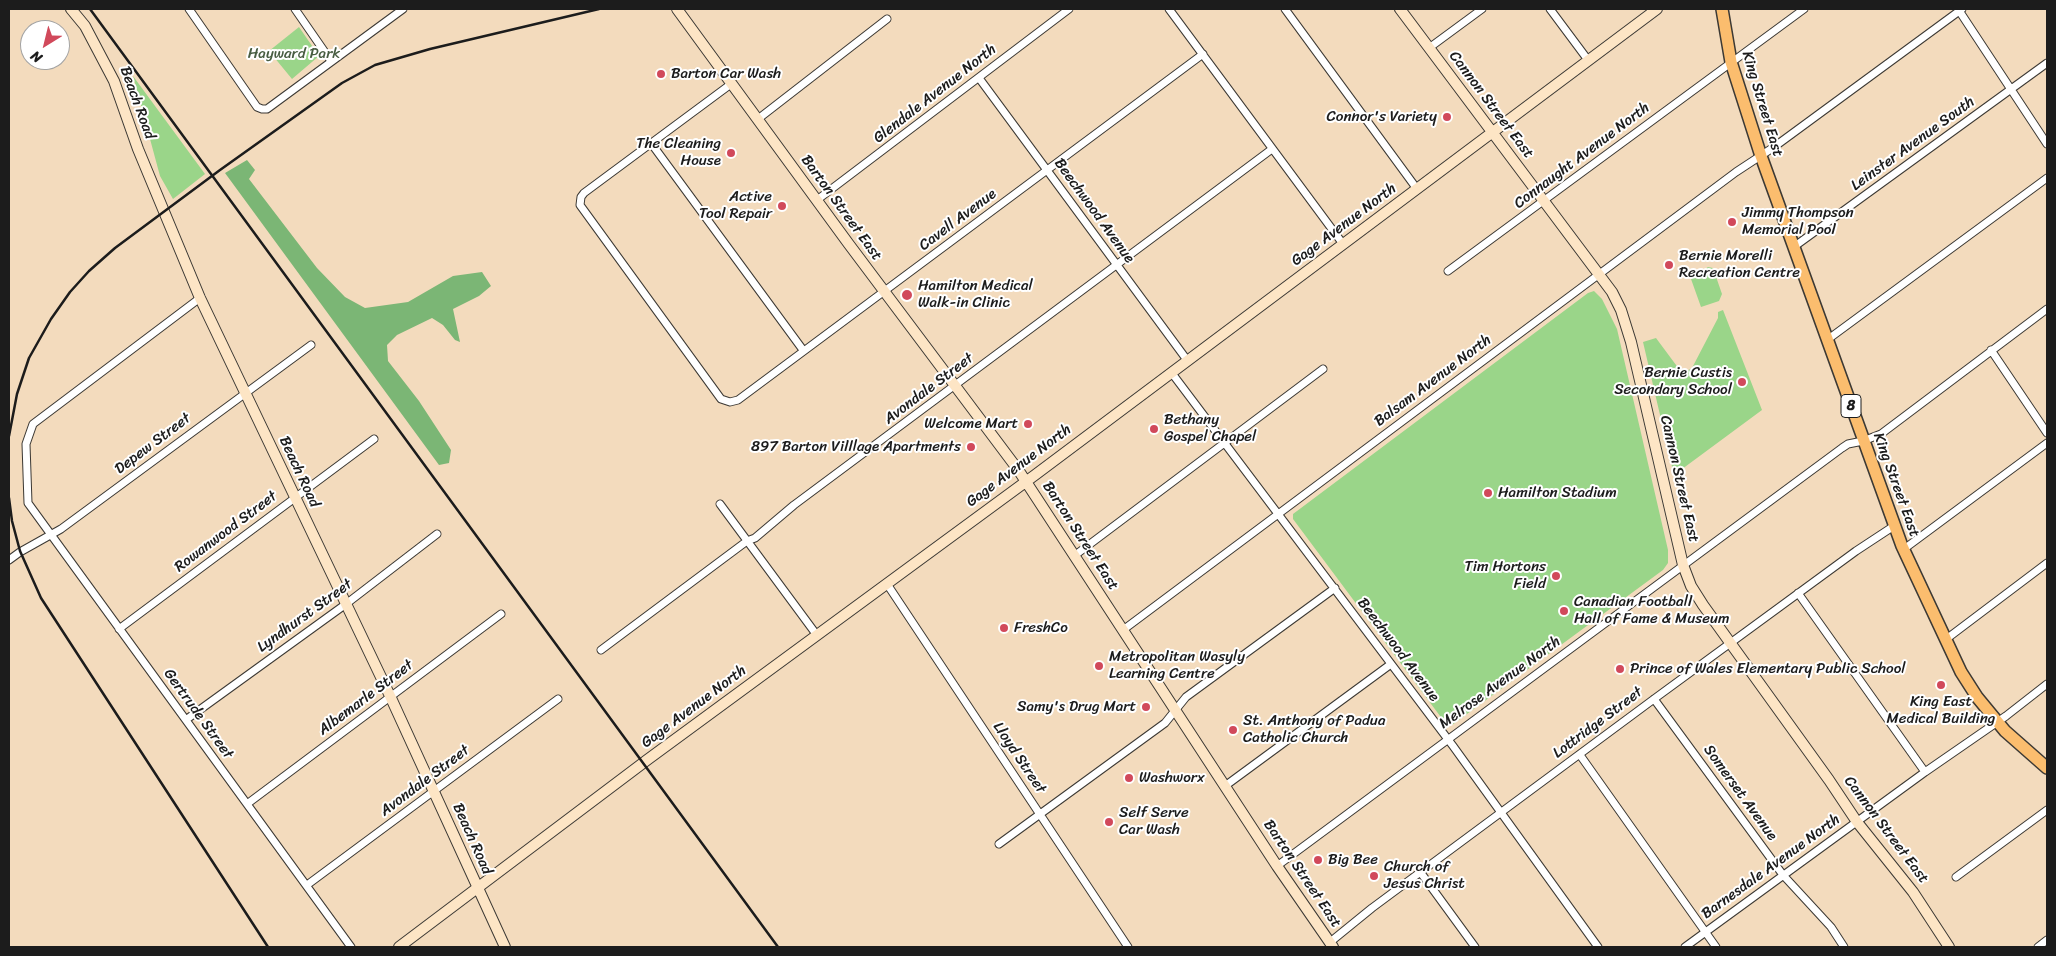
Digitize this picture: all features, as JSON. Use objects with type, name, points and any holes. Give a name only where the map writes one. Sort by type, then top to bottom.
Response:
[{"type":"main road","name":"Beach Road","points":[[72,9],[85,26],[114,81],[138,149],[200,298],[391,698],[505,947]]},
{"type":"main road","name":"Barton Street East","points":[[677,9],[1026,481],[1226,786],[1328,946]]},
{"type":"main road","name":"Cannon Street East","points":[[1400,9],[1600,274],[1622,310],[1630,336],[1683,565],[1697,596],[1857,822],[1913,892],[1949,947]]},
{"type":"main road","name":"Gage Avenue North","points":[[399,947],[816,634],[1026,481],[1657,9]]},
{"type":"main road","name":"King Street East","points":[[1722,9],[1731,62],[1761,156],[1795,246],[1894,526],[1946,640],[1970,686],[1996,722],[2047,768]]},
{"type":"street","points":[[189,9],[257,107],[262,109],[267,109],[402,9]]},
{"type":"street","points":[[296,9],[331,61]]},
{"type":"street","name":"Glendale Avenue North","points":[[817,200],[1069,9]]},
{"type":"street","points":[[1169,9],[1342,244]]},
{"type":"street","points":[[1285,9],[1417,189]]},
{"type":"street","points":[[1429,48],[1482,9]]},
{"type":"street","points":[[1550,9],[1588,60]]},
{"type":"street","name":"Connaught Avenue North","points":[[1448,271],[1545,202],[1804,9]]},
{"type":"street","points":[[1960,10],[2047,144]]},
{"type":"street","name":"Balsam Avenue North","points":[[1123,630],[1736,172],[1761,156],[1960,10]]},
{"type":"street","points":[[758,119],[887,19]]},
{"type":"street","name":"Cavell Avenue","points":[[651,143],[584,192],[581,196],[580,205],[721,399],[727,402],[738,400],[1203,54]]},
{"type":"street","name":"Leinster Avenue South","points":[[1795,246],[2047,63]]},
{"type":"street","name":"Beechwood Avenue","points":[[979,78],[1186,360]]},
{"type":"street","points":[[731,84],[651,143],[803,350]]},
{"type":"street","name":"Avondale Street","points":[[602,650],[747,541],[755,538],[794,505],[1272,149]]},
{"type":"street","points":[[1827,340],[2047,178]]},
{"type":"street","name":"Gertrude Street","points":[[200,298],[33,424],[26,444],[26,495],[31,509],[351,947]]},
{"type":"street","name":"Melrose Avenue North","points":[[1277,866],[1842,448],[1848,444],[1863,441],[1880,434],[2047,309]]},
{"type":"street","name":"Depew Street","points":[[9,560],[51,536],[311,345]]},
{"type":"street","points":[[1991,350],[2047,433]]},
{"type":"street","points":[[1074,556],[1323,369]]},
{"type":"street","name":"Beechwood Avenue","points":[[1171,372],[1335,588],[1502,813],[1598,947]]},
{"type":"street","name":"Rowanwood Street","points":[[119,629],[374,439]]},
{"type":"street","points":[[1904,549],[2047,443]]},
{"type":"street","points":[[720,504],[816,634]]},
{"type":"street","name":"Lottridge Street","points":[[1328,946],[1372,908],[1798,594],[1894,526]]},
{"type":"street","name":"Lyndhurst Street","points":[[187,720],[438,534]]},
{"type":"street","points":[[1946,640],[2047,563]]},
{"type":"street","name":"Lloyd Street","points":[[887,584],[1128,947]]},
{"type":"street","points":[[999,844],[1164,723],[1186,697],[1335,588]]},
{"type":"street","points":[[1798,594],[1925,772]]},
{"type":"street","name":"Albemarle Street","points":[[247,804],[501,614]]},
{"type":"street","points":[[1226,786],[1391,664]]},
{"type":"street","name":"Barnesdale Avenue North","points":[[1685,947],[2047,684]]},
{"type":"street","name":"Avondale Street","points":[[306,885],[558,699]]},
{"type":"street","name":"Somerset Avenue","points":[[1654,700],[1783,875],[1831,927],[1844,947]]},
{"type":"street","points":[[1580,756],[1704,933],[1716,947]]},
{"type":"street","points":[[1956,877],[2047,810]]},
{"type":"street","points":[[1421,873],[1474,947]]},
{"type":"street","points":[[2038,947],[2047,940]]},
{"type":"green space","name":"Hayward Park","points":[[299,27],[319,56],[292,79],[269,51]]},
{"type":"green space","points":[[133,76],[205,174],[173,199],[160,176]]},
{"type":"green space","points":[[247,160],[255,170],[249,179],[317,268],[345,297],[365,308],[408,302],[453,276],[482,272],[491,286],[479,296],[453,309],[460,342],[455,340],[443,325],[432,318],[397,335],[387,345],[388,361],[419,401],[451,450],[449,463],[439,465],[225,173]]},
{"type":"green space","points":[[1708,267],[1713,268],[1722,294],[1719,301],[1701,307],[1691,279]]},
{"type":"green space","name":"Hamilton Stadium","points":[[1594,291],[1602,299],[1617,329],[1668,550],[1668,563],[1663,570],[1452,725],[1446,724],[1293,519],[1293,514],[1588,293]]},
{"type":"green space","points":[[1723,310],[1762,410],[1674,475],[1643,342],[1656,338],[1679,369],[1687,371],[1692,368],[1718,318],[1718,312]]},
{"type":"railway","points":[[90,9],[778,947]]},
{"type":"railway","points":[[9,436],[17,394],[29,358],[51,319],[70,292],[89,271],[115,248],[220,170],[342,83],[375,65],[430,49],[599,9]]},
{"type":"railway","points":[[9,498],[12,521],[20,551],[41,598],[268,947]]},
{"type":"place","name":"Barton Car Wash","points":[[661,74]]},
{"type":"place","name":"Connor's Variety","points":[[1447,117]]},
{"type":"place","name":"The Cleaning House","points":[[731,153]]},
{"type":"place","name":"Active Tool Repair","points":[[782,206]]},
{"type":"place","name":"Jimmy Thompson Memorial Pool","points":[[1732,222]]},
{"type":"place","name":"Bernie Morelli Recreation Centre","points":[[1669,265]]},
{"type":"place","name":"Hamilton Medical Walk-in Clinic","points":[[907,295]]},
{"type":"place","name":"Bernie Custis Secondary School","points":[[1742,382]]},
{"type":"place","name":"Welcome Mart","points":[[1028,424]]},
{"type":"place","name":"Bethany Gospel Chapel","points":[[1154,429]]},
{"type":"place","name":"897 Barton Villlage Apartments","points":[[971,447]]},
{"type":"place","name":"Hamilton Stadium","points":[[1488,493]]},
{"type":"place","name":"Tim Hortons Field","points":[[1556,576]]},
{"type":"place","name":"Canadian Football Hall of Fame & Museum","points":[[1564,611]]},
{"type":"place","name":"FreshCo","points":[[1004,628]]},
{"type":"place","name":"Metropolitan Wasyly Learning Centre","points":[[1099,666]]},
{"type":"place","name":"Prince of Wales Elementary Public School","points":[[1620,669]]},
{"type":"place","name":"King East Medical Building","points":[[1941,685]]},
{"type":"place","name":"Samy's Drug Mart","points":[[1146,707]]},
{"type":"place","name":"St. Anthony of Padua Catholic Church","points":[[1233,730]]},
{"type":"place","name":"Washworx","points":[[1129,778]]},
{"type":"place","name":"Self Serve Car Wash","points":[[1109,822]]},
{"type":"place","name":"Big Bee","points":[[1318,860]]},
{"type":"place","name":"Church of Jesus Christ","points":[[1374,876]]}]
